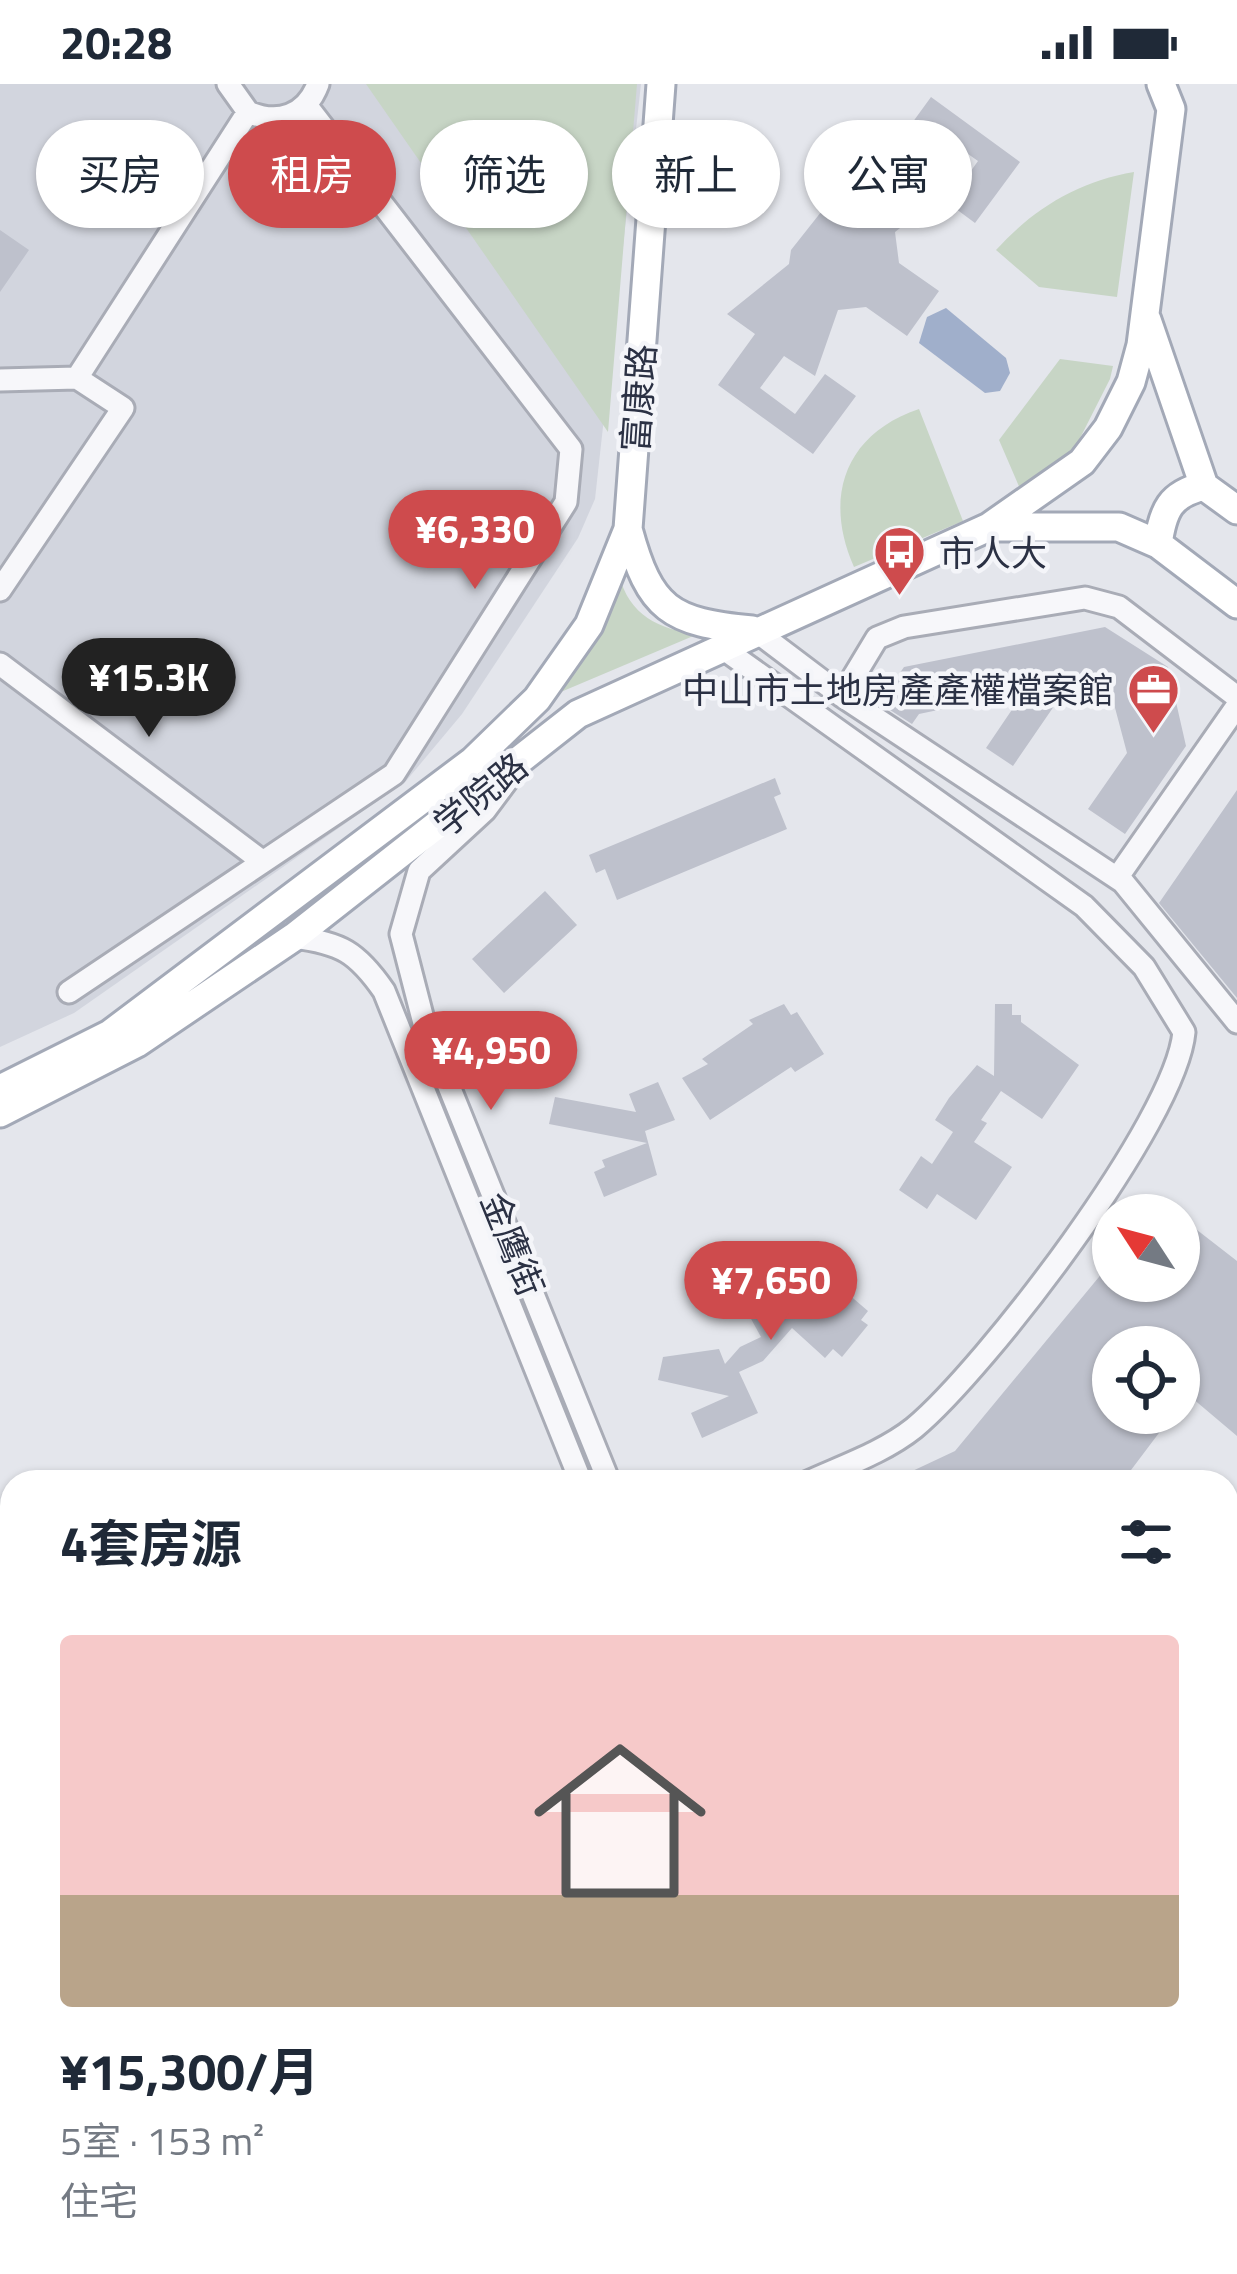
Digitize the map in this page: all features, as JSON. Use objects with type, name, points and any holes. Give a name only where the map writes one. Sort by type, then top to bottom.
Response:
[{"type":"main road","name":"富康路","points":[[661,84],[628,530],[654,598],[675,616],[756,631]]},
{"type":"main road","points":[[989,527],[1051,487],[1095,445],[1131,382],[1147,319],[1171,110],[1161,84]]},
{"type":"main road","points":[[1147,319],[1204,486],[1237,510]]},
{"type":"main road","points":[[1158,544],[1162,514],[1180,492],[1204,486]]},
{"type":"main road","points":[[989,527],[1119,526],[1158,544],[1237,604]]},
{"type":"main road","name":"学院路","points":[[0,1113],[137,1043],[294,937],[578,714],[989,527]]},
{"type":"main road","name":"学院路","points":[[0,1089],[110,1034],[473,761],[537,700],[590,625],[628,530]]},
{"type":"street","points":[[229,84],[248,112],[278,119],[306,105],[318,84]]},
{"type":"street","points":[[69,992],[394,774],[566,502],[571,449],[306,105]]},
{"type":"street","points":[[77,378],[248,112]]},
{"type":"street","points":[[0,380],[77,378],[123,408],[0,590]]},
{"type":"street","points":[[842,696],[877,638],[904,627],[1084,598],[1119,607],[1237,701],[1117,878]]},
{"type":"street","points":[[756,631],[842,696],[1117,878],[1237,1022]]},
{"type":"street","points":[[721,647],[1084,906],[1144,967],[1184,1032],[1172,1081],[1146,1125],[1064,1249],[999,1333],[910,1431],[832,1470]]},
{"type":"street","points":[[0,664],[263,862]]},
{"type":"street","name":"金鹰街","points":[[520,762],[485,810],[419,871],[401,934],[425,1027],[604,1470]]},
{"type":"street","name":"金鹰街","points":[[294,937],[338,942],[359,956],[384,991],[576,1470]]},
{"type":"shaded area","points":[[0,84],[641,84],[637,120],[612,120],[612,228],[625,228],[595,499],[578,538],[462,714],[406,781],[74,1013],[0,1047]]},
{"type":"green space","points":[[366,84],[637,84],[634,120],[612,120],[612,228],[625,228],[608,432],[466,228],[588,228],[588,120],[420,120],[420,162],[396,120],[391,120]]},
{"type":"green space","points":[[1134,172],[1117,297],[1039,287],[996,250],[1058,199],[1094,182]]},
{"type":"green space","points":[[1060,359],[1113,366],[1110,379],[1074,450],[1021,491],[999,440]]},
{"type":"green space","points":[[919,409],[963,521],[854,567],[841,516],[847,471],[873,434]]},
{"type":"green space","points":[[619,575],[630,601],[648,618],[698,634],[549,697],[574,671]]},
{"type":"water","points":[[946,308],[1006,358],[1010,373],[1000,391],[985,393],[919,343],[927,317]]},
{"type":"building","points":[[931,97],[962,120],[914,120]]},
{"type":"building","points":[[972,127],[1020,162],[975,223],[972,169],[978,161],[972,157]]},
{"type":"building","points":[[808,228],[900,228],[895,232],[899,263],[939,291],[907,336],[866,307],[838,310],[815,376],[784,356],[760,388],[795,414],[825,374],[856,396],[813,454],[718,385],[755,334],[727,314],[789,264],[791,250]]},
{"type":"building","points":[[0,230],[29,250],[0,292]]},
{"type":"building","name":"中山市土地房產產權檔案館","points":[[1105,627],[1168,667],[1186,746],[1125,834],[1088,809],[1127,753],[1114,704],[1074,677],[1013,766],[986,748],[1024,692],[919,714],[912,724],[879,703],[904,667]]},
{"type":"building","points":[[775,778],[781,794],[774,797],[787,829],[617,900],[605,869],[596,873],[589,855]]},
{"type":"building","points":[[1237,790],[1237,998],[1159,903]]},
{"type":"building","points":[[545,891],[577,925],[504,993],[472,959]]},
{"type":"building","points":[[784,1004],[791,1015],[797,1012],[824,1054],[795,1072],[791,1067],[710,1120],[682,1078],[708,1064],[702,1059],[753,1024],[749,1020]]},
{"type":"building","points":[[995,1004],[1012,1004],[1012,1015],[1021,1015],[1021,1022],[1079,1065],[1042,1119],[1001,1091],[981,1120],[987,1123],[974,1142],[1012,1167],[976,1220],[937,1194],[927,1209],[899,1190],[921,1156],[932,1164],[953,1132],[935,1120],[949,1098],[977,1065],[994,1076]]},
{"type":"building","points":[[658,1082],[675,1120],[645,1131],[657,1175],[604,1197],[594,1172],[605,1167],[602,1160],[647,1143],[549,1124],[555,1097],[636,1112],[629,1094]]},
{"type":"building","points":[[1200,1232],[1237,1261],[1237,1436],[1200,1405],[1200,1326],[1092,1326],[1092,1434],[1158,1434],[1131,1470],[915,1470],[955,1451],[1092,1285],[1092,1302],[1200,1302]]},
{"type":"building","points":[[818,1254],[843,1270],[833,1281],[868,1311],[861,1320],[868,1325],[842,1357],[833,1349],[825,1358],[792,1328],[763,1361],[739,1372],[758,1413],[702,1438],[691,1413],[729,1396],[658,1380],[663,1357],[719,1349],[725,1364],[740,1347],[761,1337],[750,1317],[773,1290],[781,1297]]},
{"type":"place","name":"市人大","points":[[900,598]]},
{"type":"place","name":"中山市土地房產產權檔案館","points":[[1153,735]]}]
